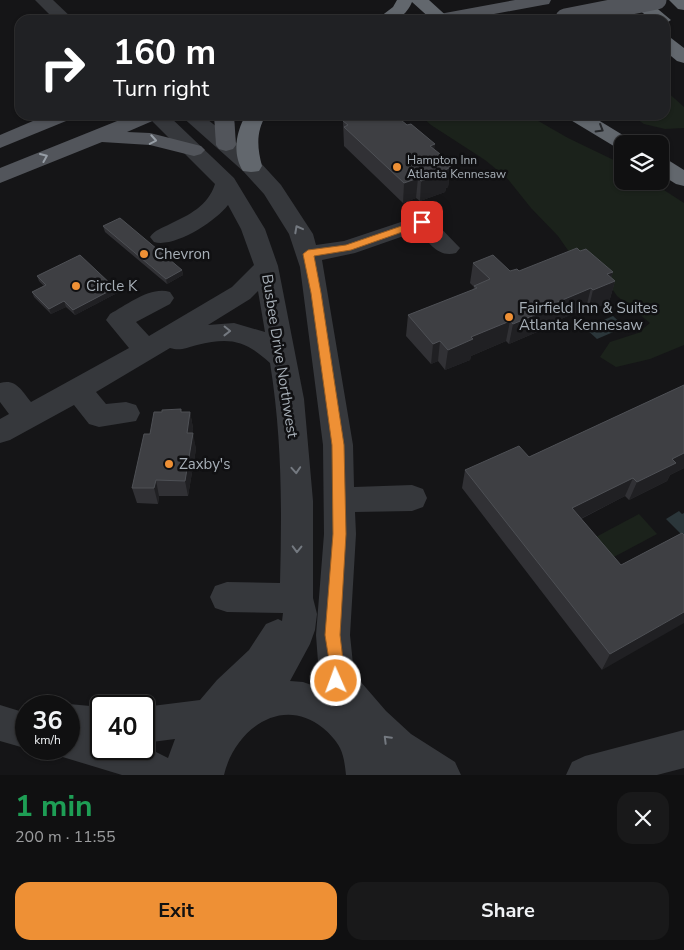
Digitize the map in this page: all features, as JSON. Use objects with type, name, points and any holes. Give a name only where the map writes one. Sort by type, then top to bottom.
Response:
[{"type":"highway","points":[[393,15],[400,10],[405,0]]},
{"type":"highway","points":[[419,0],[434,15]]},
{"type":"highway","points":[[611,0],[630,15]]},
{"type":"highway","points":[[636,0],[656,15]]},
{"type":"highway","points":[[677,0],[684,5]]},
{"type":"highway","points":[[670,26],[684,36]]},
{"type":"highway","points":[[670,46],[684,57]]},
{"type":"highway","points":[[251,166],[246,140],[249,124],[252,120]]},
{"type":"highway","points":[[584,120],[614,138]]},
{"type":"highway","points":[[669,170],[684,179]]},
{"type":"main road","points":[[465,15],[543,0]]},
{"type":"main road","points":[[580,15],[657,0]]},
{"type":"main road","points":[[0,142],[52,120]]},
{"type":"main road","points":[[0,176],[137,120]]},
{"type":"main road","points":[[224,120],[226,145]]},
{"type":"main road","points":[[87,139],[110,137],[137,138],[170,143],[194,150]]},
{"type":"street","points":[[43,0],[60,15]]},
{"type":"street","name":"Busbee Drive Northwest","points":[[161,120],[226,183],[253,229],[266,266],[294,436],[298,501],[296,598]]},
{"type":"street","points":[[196,120],[251,166],[273,190],[301,234],[308,254],[316,293],[338,445],[341,500],[336,601],[332,635],[336,660],[336,681],[345,723]]},
{"type":"street","points":[[162,237],[202,217],[216,207],[221,200],[226,183]]},
{"type":"street","points":[[308,254],[347,248],[422,222],[448,248]]},
{"type":"street","points":[[0,432],[78,390],[241,293],[266,266]]},
{"type":"street","points":[[146,350],[119,320],[161,298]]},
{"type":"street","points":[[146,350],[202,334],[226,330],[242,332],[257,338],[268,345],[282,359]]},
{"type":"street","points":[[78,390],[112,414]]},
{"type":"street","points":[[7,391],[26,417]]},
{"type":"street","points":[[341,500],[412,498]]},
{"type":"street","points":[[227,597],[296,598]]},
{"type":"street","points":[[204,775],[210,753],[218,736],[260,662],[280,633],[286,614],[296,598]]},
{"type":"street","points":[[336,681],[363,714],[389,741],[402,752],[442,775]]},
{"type":"street","points":[[184,775],[187,756],[197,731],[231,714],[262,702],[280,698],[298,698],[315,703],[331,711],[345,723],[355,738],[364,765],[401,775]]},
{"type":"street","points":[[155,724],[231,714]]},
{"type":"street","points":[[0,716],[15,717]]},
{"type":"street","points":[[0,723],[15,728]]},
{"type":"street","points":[[80,745],[138,761],[149,766],[160,775]]},
{"type":"street","points":[[584,775],[630,765],[684,749]]},
{"type":"shaded area","points":[[670,94],[684,107],[684,128],[665,129],[644,124],[638,120],[670,120]]},
{"type":"shaded area","points":[[426,120],[537,120],[568,138],[614,160],[614,190],[664,190],[684,203],[684,345],[650,359],[616,367],[600,357],[610,342],[638,333],[650,323],[617,296],[604,277],[572,256],[558,236],[531,208],[507,178],[485,160]]},
{"type":"shaded area","points":[[613,316],[625,327],[597,339],[585,328]]},
{"type":"shaded area","points":[[679,511],[682,514],[684,513],[684,537],[666,519]]},
{"type":"shaded area","points":[[639,514],[657,534],[612,558],[594,538]]},
{"type":"building","points":[[401,120],[407,125],[411,124],[435,144],[430,146],[440,154],[437,156],[451,167],[445,170],[448,172],[421,181],[418,178],[404,183],[344,127],[348,125],[343,121]]},
{"type":"building","name":"Chevron","points":[[120,218],[182,270],[166,279],[103,226]]},
{"type":"building","points":[[577,248],[580,251],[586,249],[613,272],[607,274],[615,281],[593,290],[591,288],[553,304],[556,306],[513,324],[510,321],[471,337],[473,339],[448,350],[440,341],[433,344],[408,315],[477,288],[474,286],[490,279],[473,263],[493,255],[510,271],[517,269],[519,271]]},
{"type":"building","name":"Circle K","points":[[80,255],[115,288],[73,310],[64,301],[49,309],[32,292],[46,285],[37,276]]},
{"type":"building","points":[[684,385],[684,453],[672,459],[676,463],[637,482],[633,478],[572,508],[621,565],[682,533],[684,535],[684,612],[610,654],[465,470],[519,446],[529,457]]},
{"type":"building","name":"Zaxby's","points":[[181,409],[181,412],[190,412],[187,433],[193,433],[185,481],[156,480],[154,488],[132,488],[144,434],[150,434],[154,412]]},
{"type":"place","name":"Hampton Inn Atlanta Kennesaw","points":[[397,167]]},
{"type":"place","name":"Chevron","points":[[144,254]]},
{"type":"place","name":"Circle K","points":[[76,286]]},
{"type":"place","name":"Fairfield Inn & Suites Atlanta Kennesaw","points":[[509,317]]},
{"type":"place","name":"Zaxby's","points":[[169,464]]},
{"type":"route","points":[[336,681],[336,660],[332,635],[340,534],[341,500],[338,445],[312,266],[308,254],[347,248],[422,222]]}]
